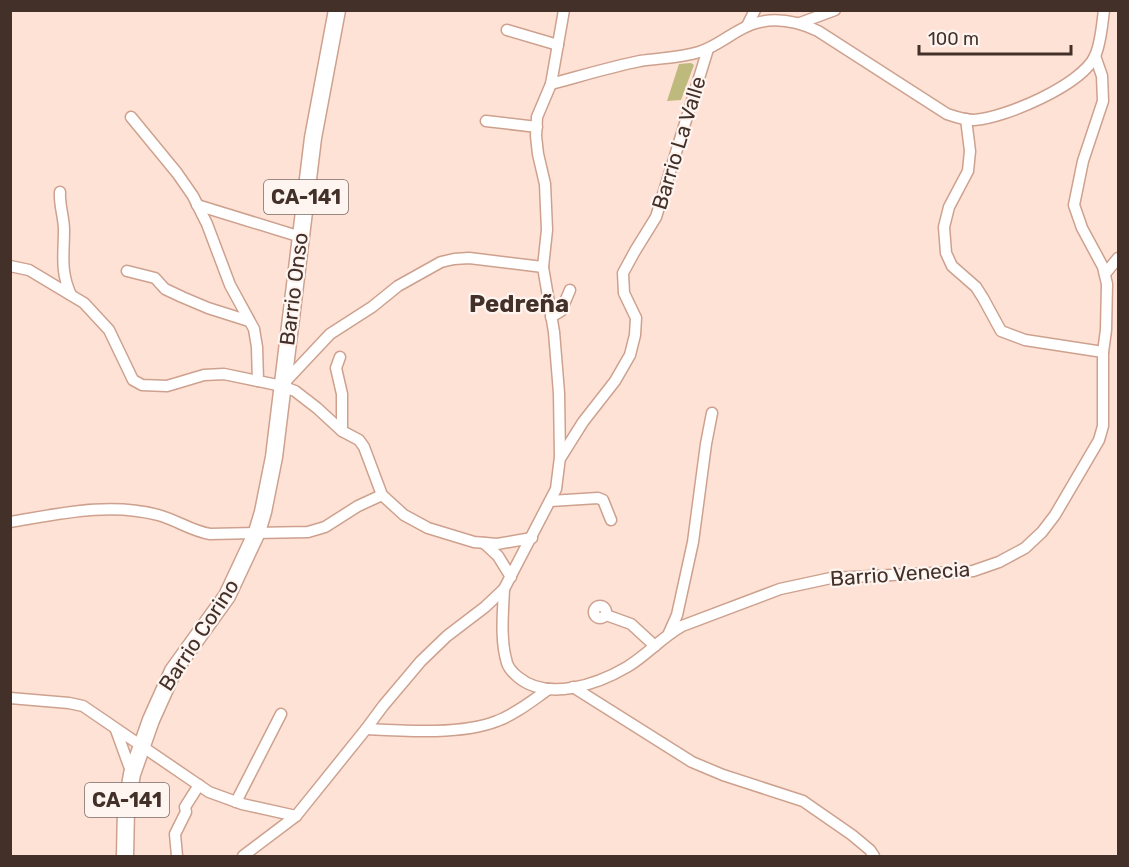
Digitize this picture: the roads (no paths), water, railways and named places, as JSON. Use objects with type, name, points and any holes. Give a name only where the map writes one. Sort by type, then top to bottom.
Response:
[{"type":"main road","name":"Barrio Onso","points":[[257,532],[269,491],[318,108],[337,10]]},
{"type":"main road","name":"Barrio Corino","points":[[134,750],[173,670],[227,596],[257,532]]},
{"type":"main road","name":"CA-141","points":[[125,856],[126,809],[134,750]]},
{"type":"street","points":[[243,856],[296,816],[421,661],[447,636],[484,608],[504,589],[556,489],[560,457],[559,393],[554,332],[543,267],[547,230],[546,194],[538,154],[537,117],[551,84],[564,10]]},
{"type":"street","points":[[747,26],[755,10]]},
{"type":"street","name":"Barrio La Valle","points":[[800,23],[835,10]]},
{"type":"street","points":[[1103,352],[1025,340],[1000,332],[976,287],[952,266],[946,253],[945,226],[949,207],[968,171],[970,151],[966,119],[976,120],[1029,104],[1073,80],[1088,67],[1095,57],[1104,10]]},
{"type":"street","name":"Barrio La Valle","points":[[551,84],[607,68],[698,53],[723,42],[747,26],[777,21],[800,23],[818,30],[947,114],[966,119]]},
{"type":"street","points":[[507,30],[558,45]]},
{"type":"street","name":"Barrio La Valle","points":[[560,457],[583,422],[615,381],[630,355],[635,336],[636,318],[624,293],[623,273],[657,217],[708,49]]},
{"type":"street","points":[[1095,57],[1102,76],[1103,101],[1083,161],[1074,205],[1082,228],[1105,274],[1119,258]]},
{"type":"street","points":[[131,117],[177,173],[197,205],[230,285],[254,329],[258,381]]},
{"type":"street","points":[[486,121],[537,127]]},
{"type":"street","points":[[60,192],[64,228],[63,270],[71,295]]},
{"type":"street","points":[[197,205],[301,237]]},
{"type":"street","points":[[282,386],[330,334],[372,307],[406,281],[441,262],[469,258],[543,267]]},
{"type":"street","points":[[10,266],[29,270],[84,303],[109,330],[133,380],[142,385],[168,386],[204,375],[224,374],[282,386],[295,391],[342,432],[359,440],[364,447],[382,495],[404,515],[428,528],[450,536],[484,543],[497,544],[532,538]]},
{"type":"street","points":[[127,271],[155,278],[165,290],[208,308],[249,321]]},
{"type":"street","name":"Barrio Venecia","points":[[504,589],[503,641],[507,665],[522,680],[536,688],[549,689],[573,687],[598,681],[626,668],[669,633],[753,599],[802,584],[858,575],[973,571],[999,562],[1025,548],[1042,532],[1099,440],[1103,426],[1103,352],[1107,306],[1105,274]]},
{"type":"street","points":[[551,317],[561,311],[570,290]]},
{"type":"street","points":[[340,357],[336,368],[342,394],[342,432]]},
{"type":"street","name":"Barrio Venecia","points":[[669,633],[676,615],[693,542],[705,444],[712,413]]},
{"type":"street","points":[[10,522],[83,510],[115,509],[157,514],[180,522],[196,532],[234,535],[257,532],[308,532],[325,527],[358,506],[382,495]]},
{"type":"street","points":[[550,501],[598,498],[603,500],[611,520]]},
{"type":"street","points":[[484,543],[498,556],[511,577]]},
{"type":"street","points":[[606,615],[631,624],[655,646]]},
{"type":"street","points":[[573,687],[693,762],[723,775],[803,801],[852,835],[870,849],[874,856]]},
{"type":"street","name":"Barrio Venecia","points":[[366,729],[470,728],[496,722],[549,689]]},
{"type":"street","points":[[10,698],[83,706],[116,730],[134,750]]},
{"type":"street","points":[[236,802],[281,714]]},
{"type":"street","points":[[116,730],[134,750],[209,792],[236,802],[296,816]]},
{"type":"street","points":[[177,856],[175,834],[186,812],[185,807],[199,785]]},
{"type":"district","name":"Pedreña","points":[[519,304]]}]
